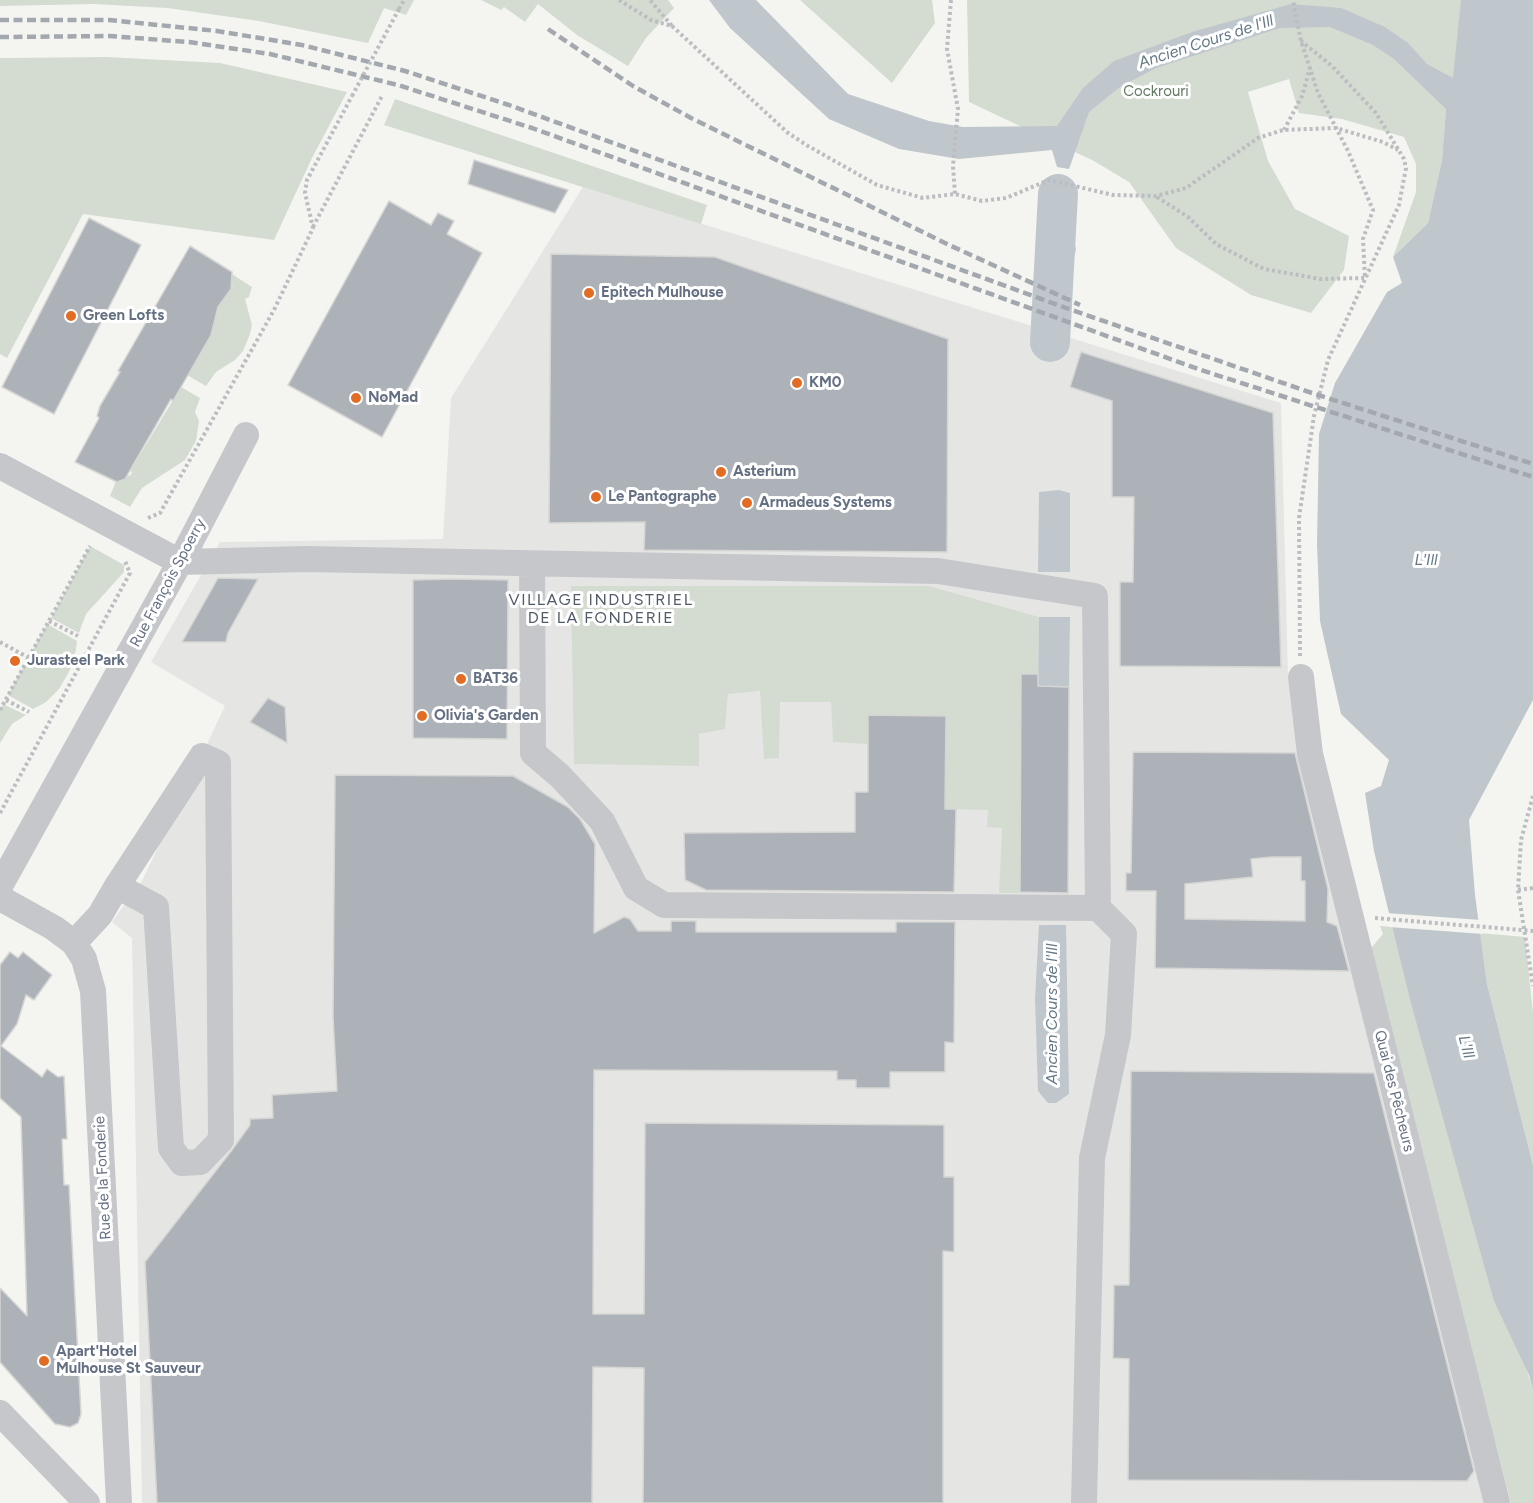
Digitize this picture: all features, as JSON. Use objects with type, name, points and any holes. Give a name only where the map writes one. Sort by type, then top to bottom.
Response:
[{"type":"street","name":"Rue François Spoerry","points":[[0,886],[180,562],[246,435]]},
{"type":"street","points":[[0,466],[180,562],[274,559],[938,571],[1095,597],[1098,908],[1124,934],[1118,1035],[1092,1158],[1083,1503]]},
{"type":"street","points":[[532,564],[533,753],[560,776],[602,821],[636,888],[664,905],[1098,908]]},
{"type":"street","name":"Quai des Pêcheurs","points":[[1301,677],[1310,754],[1497,1503]]},
{"type":"street","points":[[74,943],[100,915],[117,886],[202,756],[218,763],[221,1140],[200,1162],[182,1163],[171,1148],[156,907],[117,886]]},
{"type":"street","name":"Rue de la Fonderie","points":[[0,898],[54,928],[74,943],[84,959],[93,991],[119,1503]]},
{"type":"street","points":[[0,1413],[87,1503]]},
{"type":"path","points":[[313,228],[305,193],[306,180],[404,0]]},
{"type":"path","points":[[619,0],[651,20],[672,26]]},
{"type":"path","points":[[650,0],[672,26],[788,133],[877,185],[923,198],[955,194],[982,201],[1006,198],[1049,180],[1113,195],[1156,196],[1186,188],[1258,138],[1283,130],[1336,128],[1383,142],[1398,150]]},
{"type":"path","points":[[951,0],[947,49],[958,109],[953,166],[955,194]]},
{"type":"path","points":[[1293,0],[1301,41],[1318,93],[1373,210],[1363,239],[1365,278]]},
{"type":"path","points":[[1301,41],[1332,66],[1376,113],[1406,168],[1399,205],[1328,360],[1305,466],[1297,553],[1301,677]]},
{"type":"path","points":[[1283,130],[1302,96],[1310,68]]},
{"type":"path","points":[[0,813],[130,573],[123,556],[141,520],[160,513],[274,310],[313,228],[382,96]]},
{"type":"path","points":[[1156,196],[1188,217],[1215,244],[1264,269],[1321,279],[1365,278]]},
{"type":"path","points":[[0,710],[90,546]]},
{"type":"path","points":[[49,621],[78,636]]},
{"type":"path","points":[[0,642],[28,658]]},
{"type":"path","points":[[6,700],[29,712]]},
{"type":"path","points":[[1533,796],[1521,840],[1518,890],[1533,986]]},
{"type":"path","points":[[1518,890],[1533,888]]},
{"type":"path","points":[[1365,917],[1533,931]]},
{"type":"shaded area","points":[[583,187],[1281,403],[1288,675],[1294,722],[1366,954],[1511,1503],[142,1503],[132,938],[112,922],[143,879],[225,706],[151,662],[220,542],[443,539],[451,398]]},
{"type":"green space","points":[[0,0],[414,0],[406,15],[384,8],[368,43],[259,21],[167,8],[95,4],[0,6]]},
{"type":"green space","points":[[481,0],[668,0],[674,8],[646,38],[628,66],[577,35],[538,4],[525,22],[504,7],[501,10]]},
{"type":"green space","points":[[800,0],[932,0],[935,23],[892,83]]},
{"type":"green space","name":"Cockrouri","points":[[967,0],[1462,0],[1454,78],[1446,109],[1442,160],[1428,223],[1393,257],[1416,192],[1416,164],[1404,137],[1342,119],[1299,113],[1289,79],[1248,92],[1268,161],[1295,209],[1349,236],[1344,270],[1311,313],[1251,295],[1176,248],[1129,182],[1094,161],[969,102]]},
{"type":"green space","points":[[107,57],[220,63],[347,92],[312,158],[274,240],[83,214],[7,358],[0,354],[0,58]]},
{"type":"green space","points":[[395,99],[707,205],[701,224],[384,125]]},
{"type":"green space","points":[[232,274],[252,287],[249,297],[245,299],[252,325],[250,334],[243,351],[235,360],[216,372],[206,386],[187,375],[211,335],[218,307],[228,289],[233,286],[225,280]]},
{"type":"green space","points":[[181,387],[200,398],[195,412],[199,421],[196,441],[185,460],[142,488],[130,507],[110,496],[116,481],[123,479],[121,472],[130,476],[132,472],[130,471]]},
{"type":"green space","points":[[90,546],[124,565],[124,572],[86,614],[79,633],[51,618]]},
{"type":"green space","points":[[571,586],[929,586],[1039,617],[1038,674],[1021,674],[1020,893],[999,893],[1002,828],[987,827],[988,810],[945,809],[945,716],[869,715],[868,744],[833,742],[831,702],[780,702],[779,758],[764,759],[760,691],[728,694],[725,729],[699,734],[699,766],[574,764]]},
{"type":"green space","points":[[47,624],[77,641],[76,650],[70,670],[59,689],[46,702],[33,709],[8,695]]},
{"type":"green space","points":[[3,704],[26,715],[12,724],[0,743],[0,710]]},
{"type":"green space","points":[[1380,926],[1393,927],[1410,1000],[1533,1390],[1533,1503],[1511,1503],[1366,954],[1383,934]]},
{"type":"green space","points":[[1480,933],[1525,937],[1533,1013],[1533,1165],[1487,984]]},
{"type":"water","name":"L'Ill","points":[[709,0],[756,0],[848,94],[929,121],[963,127],[1057,126],[1083,88],[1114,61],[1192,32],[1291,4],[1341,8],[1385,27],[1408,43],[1427,64],[1453,78],[1461,0],[1533,0],[1533,700],[1469,820],[1475,895],[1487,984],[1533,1165],[1533,1390],[1529,1375],[1494,1301],[1410,1000],[1374,851],[1365,793],[1381,786],[1389,760],[1341,714],[1320,621],[1317,544],[1319,434],[1335,383],[1387,292],[1402,283],[1393,257],[1428,223],[1442,160],[1446,109],[1394,59],[1373,45],[1330,27],[1280,28],[1156,68],[1120,87],[1089,112],[1069,169],[1057,167],[1052,150],[959,159],[899,149],[829,119],[730,28]]},
{"type":"water","points":[[1053,195],[1064,195],[1076,249],[1069,277],[1044,269]]},
{"type":"water","points":[[1059,490],[1070,493],[1070,572],[1038,572],[1039,492]]},
{"type":"water","points":[[1039,617],[1070,617],[1069,687],[1038,687]]},
{"type":"water","points":[[1039,925],[1066,925],[1069,1094],[1056,1103],[1048,1103],[1038,1091],[1035,999]]},
{"type":"pier","points":[[1386,913],[1481,920],[1483,934],[1389,927]]},
{"type":"building","points":[[474,160],[568,190],[555,213],[468,184]]},
{"type":"building","points":[[389,201],[431,225],[438,213],[454,221],[447,234],[482,253],[382,437],[288,385]]},
{"type":"building","name":"Green Lofts","points":[[89,218],[141,245],[54,414],[2,387]]},
{"type":"building","points":[[190,246],[232,272],[231,289],[218,307],[211,335],[173,401],[171,399],[125,479],[117,482],[75,462],[99,418],[97,416],[100,406],[120,372],[118,371]]},
{"type":"building","name":"KM0","points":[[551,254],[715,257],[948,339],[947,552],[644,550],[645,522],[549,523]]},
{"type":"building","points":[[1081,352],[1273,413],[1281,667],[1120,666],[1120,582],[1133,582],[1134,497],[1112,497],[1112,401],[1070,387]]},
{"type":"building","points":[[218,578],[258,579],[228,633],[226,642],[182,642]]},
{"type":"building","name":"BAT36","points":[[413,580],[508,580],[507,739],[413,738]]},
{"type":"building","points":[[1021,674],[1038,674],[1038,686],[1069,687],[1068,893],[1020,892]]},
{"type":"building","points":[[268,698],[285,707],[287,743],[250,722]]},
{"type":"building","points":[[868,715],[946,716],[945,809],[956,809],[954,892],[706,890],[685,880],[684,833],[855,832],[855,792],[868,792]]},
{"type":"building","points":[[1133,752],[1295,753],[1328,889],[1327,922],[1337,926],[1349,971],[1155,968],[1156,891],[1126,891],[1126,873],[1131,873]],"holes":[[[1301,857],[1301,881],[1305,881],[1305,921],[1185,919],[1185,884],[1253,877],[1251,859]]]},
{"type":"building","points":[[335,775],[513,776],[568,807],[580,819],[595,844],[594,933],[624,917],[630,919],[638,931],[671,931],[671,921],[696,921],[696,932],[896,932],[896,922],[955,922],[954,1043],[945,1042],[945,1072],[890,1072],[890,1088],[856,1088],[856,1080],[837,1080],[837,1071],[594,1070],[593,1314],[644,1314],[645,1123],[944,1125],[944,1177],[954,1177],[954,1252],[943,1251],[943,1503],[643,1503],[644,1368],[593,1367],[592,1503],[157,1503],[145,1262],[232,1150],[250,1125],[250,1119],[273,1118],[272,1095],[337,1091],[333,1017]]},
{"type":"building","points":[[10,952],[18,958],[23,952],[52,975],[34,1000],[26,995],[17,1024],[1,1046],[42,1077],[47,1069],[58,1077],[64,1076],[67,1139],[62,1139],[64,1185],[69,1185],[81,1414],[78,1423],[70,1427],[55,1424],[0,1362],[0,1288],[27,1316],[21,1117],[0,1098],[0,965]]},
{"type":"building","points":[[1131,1071],[1374,1073],[1474,1471],[1467,1481],[1128,1480],[1129,1359],[1113,1358],[1114,1285],[1129,1285]]},
{"type":"waterway","name":"Ancien Cours de l'Ill","points":[[1050,342],[1058,194]]},
{"type":"railway","points":[[0,20],[109,20],[217,31],[302,45],[405,71],[509,105],[1066,308],[1312,393],[1533,464]]},
{"type":"railway","points":[[548,29],[633,86],[691,118],[947,244],[1080,305]]},
{"type":"railway","points":[[0,37],[109,36],[189,42],[270,54],[398,85],[532,128],[1198,369],[1533,477]]},
{"type":"place","name":"Epitech Mulhouse","points":[[589,293]]},
{"type":"place","name":"Green Lofts","points":[[71,316]]},
{"type":"place","name":"KM0","points":[[797,383]]},
{"type":"place","name":"NoMad","points":[[356,398]]},
{"type":"place","name":"Asterium","points":[[721,472]]},
{"type":"place","name":"Le Pantographe","points":[[596,497]]},
{"type":"place","name":"Armadeus Systems","points":[[747,503]]},
{"type":"place","name":"Jurasteel Park","points":[[15,661]]},
{"type":"place","name":"BAT36","points":[[461,679]]},
{"type":"place","name":"Olivia's Garden","points":[[422,716]]},
{"type":"place","name":"Apart'Hotel Mulhouse St Sauveur","points":[[44,1361]]},
{"type":"district","name":"VILLAGE INDUSTRIEL DE LA FONDERIE","points":[[601,609]]}]
